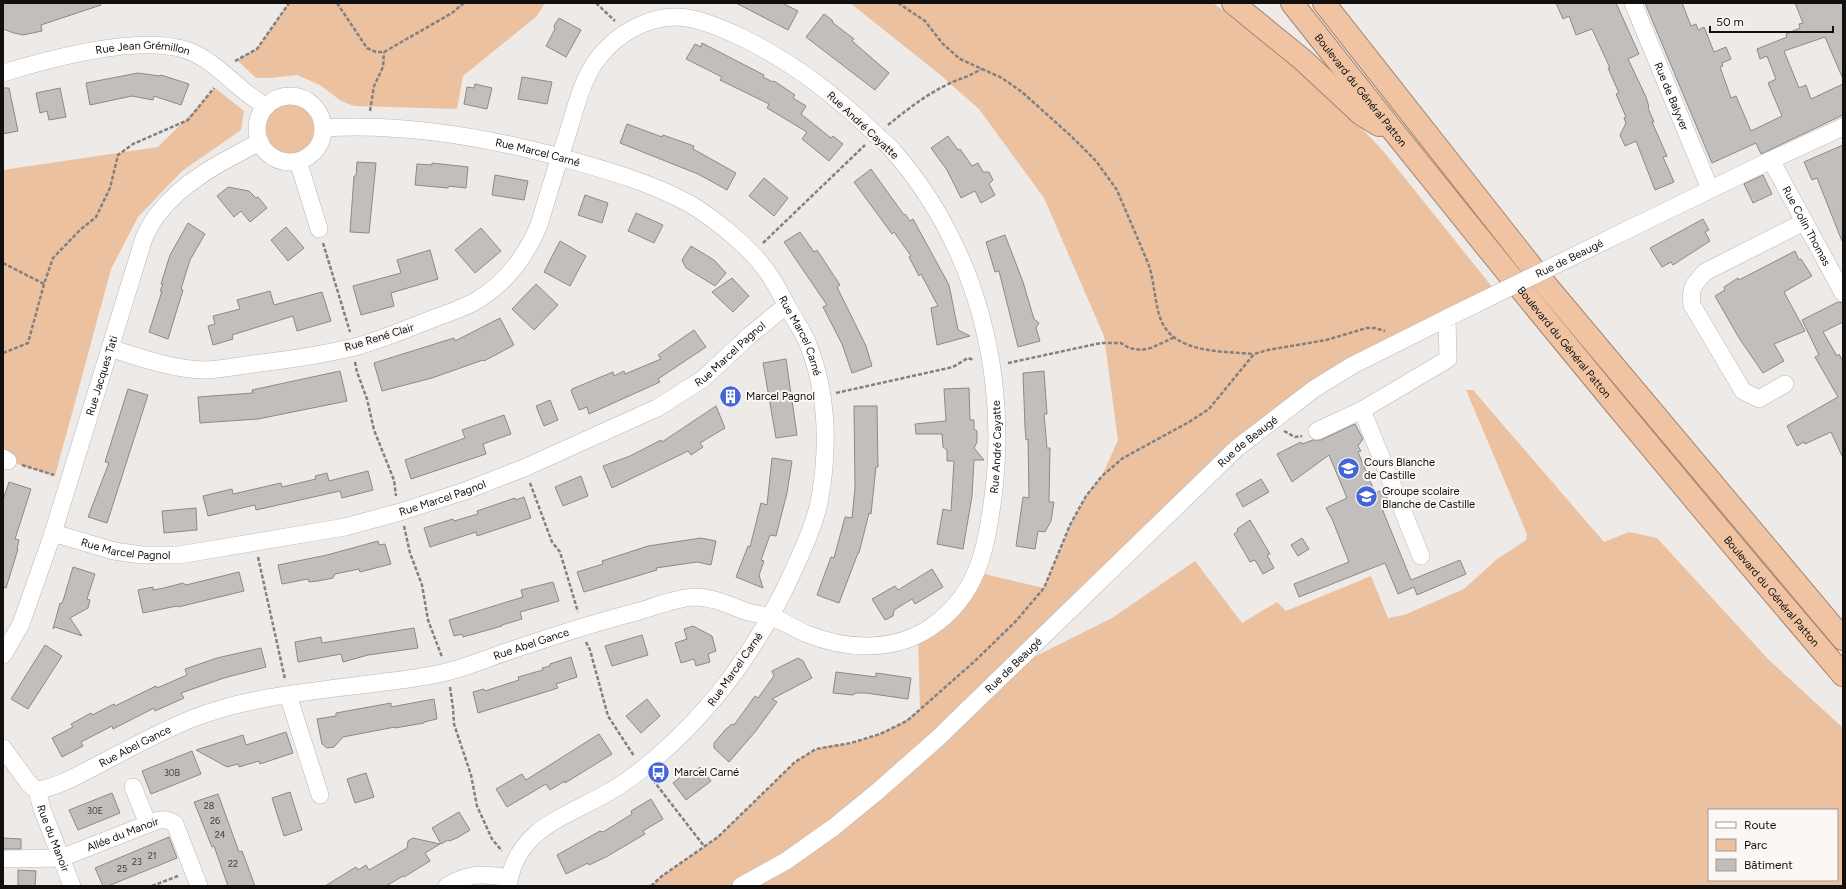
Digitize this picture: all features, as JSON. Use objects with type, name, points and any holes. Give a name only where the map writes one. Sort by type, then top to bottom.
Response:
[{"type":"highway","points":[[1233,3],[1303,60],[1361,114],[1396,136]]},
{"type":"highway","name":"Boulevard du Général Patton","points":[[1292,3],[1396,136],[1664,464],[1843,675]]},
{"type":"highway","name":"Boulevard du Général Patton","points":[[1324,3],[1546,285],[1843,639]]},
{"type":"street","name":"Rue de Balyver","points":[[1633,3],[1710,189]]},
{"type":"street","name":"Rue André Cayatte","points":[[559,157],[582,88],[595,61],[615,40],[627,32],[649,22],[674,17],[693,19],[730,32],[772,53],[805,74],[831,94],[876,134],[894,151],[920,187],[945,227],[966,272],[982,319],[991,366],[995,390],[997,452],[994,492],[988,530],[981,562],[971,585],[961,600],[940,621],[922,633],[890,644],[871,647],[852,646],[808,635],[770,616]]},
{"type":"street","name":"Rue Jean Grémillon","points":[[3,73],[66,57],[115,48],[156,45],[178,48],[195,53],[210,61],[266,107]]},
{"type":"street","points":[[284,97],[301,98],[309,103],[318,112],[323,128],[321,140],[315,151],[298,161],[286,162],[275,158],[266,151],[260,142],[258,126],[261,114],[266,107],[276,100],[284,97]]},
{"type":"street","name":"Rue de Beaugé","points":[[741,886],[792,857],[834,828],[878,792],[954,722],[1206,476],[1237,448],[1327,381],[1353,365],[1397,342],[1710,189],[1843,126]]},
{"type":"street","name":"Rue Marcel Carné","points":[[323,128],[367,127],[482,138],[559,157],[636,180],[670,194],[693,206],[728,232],[751,254],[771,277],[808,342],[818,375],[826,434],[824,468],[818,507],[806,542],[790,580],[748,654],[707,708],[686,731],[643,769],[608,793],[542,828],[530,840],[510,876]]},
{"type":"street","name":"Rue Jacques Tati","points":[[3,655],[22,624],[53,533],[144,238],[157,214],[176,194],[198,177],[260,142]]},
{"type":"street","name":"Rue René Clair","points":[[110,348],[164,364],[206,370],[292,358],[355,346],[454,311],[479,299],[500,283],[520,263],[530,246],[539,225],[559,157]]},
{"type":"street","name":"Rue Colin Thomas","points":[[1770,160],[1843,293]]},
{"type":"street","points":[[298,161],[319,229]]},
{"type":"street","points":[[1785,384],[1759,399],[1743,390],[1692,305],[1691,292],[1694,283],[1705,272],[1804,222]]},
{"type":"street","name":"Rue Marcel Pagnol","points":[[53,533],[114,551],[142,555],[179,556],[345,526],[400,512],[465,491],[524,468],[657,408],[703,378],[750,335],[787,305]]},
{"type":"street","points":[[1317,431],[1362,410],[1448,359],[1447,318]]},
{"type":"street","points":[[1362,410],[1421,556]]},
{"type":"street","name":"Rue Abel Gance","points":[[37,790],[68,780],[164,731],[194,718],[225,708],[288,695],[446,672],[583,626],[691,597],[710,599],[728,604],[747,613],[770,616]]},
{"type":"street","points":[[288,695],[320,795]]},
{"type":"street","points":[[3,748],[30,785],[37,790]]},
{"type":"street","points":[[133,787],[148,824]]},
{"type":"street","name":"Rue du Manoir","points":[[37,790],[42,809],[72,886]]},
{"type":"street","name":"Allée du Manoir","points":[[3,858],[61,858],[162,819],[169,820],[175,824],[199,886]]},
{"type":"street","points":[[447,886],[461,878],[474,874],[510,876]]},
{"type":"path","points":[[3,353],[28,343],[44,284],[53,258],[80,230],[96,217],[110,188],[118,155],[132,144],[188,120],[215,88],[211,85],[222,72],[231,62],[256,49],[289,3]]},
{"type":"path","points":[[337,3],[367,48],[376,52],[384,52],[452,13],[464,3]]},
{"type":"path","points":[[596,3],[627,32]]},
{"type":"path","points":[[898,3],[925,21],[943,44],[960,59],[1002,78],[1022,92],[1071,136],[1108,175],[1117,190],[1148,263],[1161,319],[1164,326],[1175,337],[1187,345],[1202,350],[1254,354],[1268,350],[1326,340],[1367,328],[1382,330],[1397,342]]},
{"type":"path","points":[[367,127],[374,86],[383,67],[384,52]]},
{"type":"path","points":[[751,254],[876,134],[914,104],[955,81],[970,76],[981,69]]},
{"type":"path","points":[[319,229],[355,346],[357,372],[367,399],[374,430],[394,480],[410,554],[422,585],[424,604],[428,620],[442,655],[453,708],[454,724],[472,775],[474,796],[477,806],[510,876]]},
{"type":"path","points":[[3,263],[44,284]]},
{"type":"path","points":[[822,396],[954,367],[968,358],[991,366],[1101,343],[1121,343],[1130,348],[1141,350],[1151,348],[1175,337]]},
{"type":"path","points":[[651,886],[731,826],[795,762],[816,749],[851,743],[880,734],[907,721],[976,660],[1021,616],[1044,588],[1070,525],[1086,496],[1102,476],[1123,458],[1183,426],[1209,408],[1254,354]]},
{"type":"path","points":[[1272,421],[1285,432],[1295,437],[1308,435],[1317,431]]},
{"type":"path","points":[[6,459],[69,480]]},
{"type":"path","points":[[524,468],[552,542],[560,552],[605,699],[608,716],[643,769],[704,846]]},
{"type":"path","points":[[255,543],[288,695]]},
{"type":"path","points":[[152,886],[193,870]]},
{"type":"green space","points":[[289,3],[545,3],[537,16],[463,76],[457,109],[354,106],[341,101],[320,85],[297,75],[256,78],[237,60],[257,49]]},
{"type":"green space","points":[[850,3],[1213,3],[1286,58],[1338,103],[1384,152],[1497,293],[1272,421],[1010,669],[1112,618],[1195,561],[1242,623],[1277,602],[1286,611],[1371,576],[1388,618],[1404,615],[1464,589],[1496,560],[1526,540],[1527,534],[1466,390],[1473,390],[1604,542],[1629,532],[1657,538],[1769,660],[1843,728],[1843,886],[651,886],[662,876],[718,837],[799,759],[823,747],[850,744],[879,734],[897,725],[920,709],[918,635],[976,572],[1044,588],[1070,525],[1086,496],[1102,476],[1118,440],[1104,336],[1044,198],[979,109],[938,73]]},
{"type":"green space","points":[[215,88],[244,111],[241,130],[182,171],[138,217],[111,269],[55,476],[8,461],[3,458],[3,170],[158,147]]},
{"type":"green space","points":[[290,104],[299,106],[310,115],[315,129],[313,138],[304,149],[290,154],[281,152],[270,143],[265,129],[267,120],[276,109]]},
{"type":"building","points":[[3,3],[100,3],[101,5],[41,25],[42,31],[23,35],[3,29]]},
{"type":"building","points":[[736,3],[782,3],[798,11],[788,30]]},
{"type":"building","points":[[1556,3],[1616,3],[1639,54],[1628,59],[1646,97],[1648,108],[1654,122],[1652,122],[1667,156],[1663,157],[1674,182],[1655,190],[1636,141],[1625,146],[1620,135],[1626,123],[1624,118],[1626,117],[1616,94],[1619,93],[1608,68],[1610,68],[1592,29],[1576,35],[1569,16],[1563,19]]},
{"type":"building","points":[[1645,3],[1682,3],[1691,26],[1696,24],[1698,30],[1704,27],[1714,52],[1726,47],[1731,59],[1722,63],[1723,66],[1720,67],[1731,98],[1736,96],[1751,131],[1782,116],[1768,83],[1776,79],[1767,56],[1760,59],[1757,49],[1787,37],[1786,34],[1800,28],[1799,24],[1803,23],[1795,3],[1843,3],[1843,79],[1825,37],[1784,51],[1799,88],[1806,85],[1811,99],[1843,84],[1843,115],[1761,154],[1756,143],[1712,163]]},
{"type":"building","points":[[824,14],[854,39],[852,41],[889,73],[875,90],[806,37]]},
{"type":"building","points":[[559,18],[581,30],[566,57],[546,46]]},
{"type":"building","points":[[702,43],[764,75],[763,77],[773,82],[774,81],[795,95],[793,98],[806,106],[801,114],[831,138],[833,136],[843,144],[829,161],[802,139],[807,132],[767,108],[769,104],[720,80],[722,77],[686,59],[695,44],[701,47]]},
{"type":"building","points":[[138,73],[161,75],[189,84],[181,105],[154,96],[153,100],[132,96],[90,105],[86,83]]},
{"type":"building","points":[[522,77],[552,82],[547,104],[518,99]]},
{"type":"building","points":[[475,84],[492,88],[487,109],[464,104],[467,87],[474,88]]},
{"type":"building","points":[[3,88],[9,88],[18,131],[3,134]]},
{"type":"building","points":[[60,88],[66,117],[49,120],[47,111],[40,113],[36,93]]},
{"type":"building","points":[[627,124],[662,137],[663,135],[694,146],[693,149],[736,173],[727,190],[698,174],[620,143]]},
{"type":"building","points":[[948,136],[958,150],[960,149],[972,166],[978,163],[983,172],[989,172],[993,180],[989,184],[995,195],[981,203],[975,191],[961,198],[947,170],[931,148]]},
{"type":"building","points":[[1843,145],[1842,241],[1817,178],[1812,180],[1804,162]]},
{"type":"building","points":[[357,162],[376,163],[369,233],[350,232],[354,176],[356,176]]},
{"type":"building","points":[[432,163],[468,167],[466,188],[415,185],[417,164],[432,165]]},
{"type":"building","points":[[871,169],[904,215],[905,214],[910,221],[913,219],[949,285],[958,330],[970,336],[937,345],[931,308],[938,306],[921,274],[919,276],[909,257],[911,256],[894,232],[892,234],[854,182]]},
{"type":"building","points":[[495,175],[528,181],[524,200],[492,195]]},
{"type":"building","points":[[1763,175],[1772,194],[1753,203],[1744,184]]},
{"type":"building","points":[[764,178],[788,198],[774,216],[749,196]]},
{"type":"building","points":[[228,187],[249,191],[256,198],[258,197],[267,208],[250,222],[241,211],[234,217],[217,196]]},
{"type":"building","points":[[585,195],[608,203],[602,223],[578,215]]},
{"type":"building","points":[[636,213],[663,225],[654,243],[628,231]]},
{"type":"building","points":[[1703,219],[1709,230],[1705,232],[1710,241],[1673,265],[1671,262],[1662,267],[1650,248]]},
{"type":"building","points":[[188,223],[205,234],[190,260],[181,289],[183,290],[168,339],[149,332],[162,291],[160,291],[163,284],[161,284],[170,255]]},
{"type":"building","points":[[286,227],[304,248],[288,261],[271,240]]},
{"type":"building","points":[[481,228],[501,251],[475,273],[455,250]]},
{"type":"building","points":[[800,232],[814,252],[817,250],[840,285],[837,287],[866,346],[872,366],[852,373],[842,344],[823,307],[827,305],[784,242]]},
{"type":"building","points":[[1005,235],[1023,282],[1034,319],[1039,323],[1036,328],[1040,341],[1018,347],[999,271],[995,272],[986,242]]},
{"type":"building","points":[[560,241],[586,256],[570,286],[544,272]]},
{"type":"building","points":[[691,246],[714,260],[726,273],[715,286],[686,268],[682,260]]},
{"type":"building","points":[[430,250],[438,279],[391,293],[394,306],[361,315],[353,286],[401,273],[397,260]]},
{"type":"building","points":[[1795,251],[1799,260],[1801,259],[1812,276],[1784,292],[1805,331],[1774,344],[1784,361],[1763,373],[1739,338],[1715,296],[1725,290],[1724,287],[1738,278],[1739,280]]},
{"type":"building","points":[[732,278],[749,296],[733,312],[712,292]]},
{"type":"building","points":[[536,284],[558,305],[534,330],[512,309]]},
{"type":"building","points":[[270,291],[274,305],[322,292],[331,321],[297,331],[293,316],[232,335],[233,339],[213,345],[208,326],[215,324],[213,316],[240,309],[237,300]]},
{"type":"building","points":[[1838,302],[1843,303],[1843,322],[1823,332],[1837,356],[1839,354],[1843,362],[1843,458],[1831,432],[1797,446],[1787,426],[1838,397],[1815,357],[1819,355],[1802,320]]},
{"type":"building","points":[[500,318],[514,345],[484,361],[483,360],[432,378],[382,391],[374,363],[454,338],[455,341]]},
{"type":"building","points":[[694,330],[706,347],[658,379],[660,382],[589,414],[587,407],[579,410],[571,391],[572,389],[613,372],[614,376],[624,371],[625,374],[661,359],[658,355]]},
{"type":"building","points":[[786,359],[797,435],[776,438],[763,363]]},
{"type":"building","points":[[340,371],[347,401],[258,419],[200,423],[198,397],[253,393],[252,390]]},
{"type":"building","points":[[1044,371],[1047,414],[1044,414],[1047,448],[1050,448],[1049,502],[1054,502],[1051,521],[1045,532],[1038,531],[1035,549],[1016,546],[1023,497],[1029,498],[1028,439],[1026,440],[1023,373]]},
{"type":"building","points":[[969,388],[970,420],[974,420],[974,429],[977,431],[977,442],[974,448],[984,460],[974,460],[972,496],[963,549],[937,544],[943,509],[951,511],[954,461],[947,461],[947,450],[943,447],[942,434],[916,434],[915,424],[946,421],[944,389]]},
{"type":"building","points":[[128,389],[148,395],[107,523],[88,517],[109,463],[105,462]]},
{"type":"building","points":[[550,400],[558,420],[544,426],[536,406]]},
{"type":"building","points":[[716,406],[725,428],[700,443],[703,447],[691,455],[688,451],[612,488],[603,466],[630,456],[661,440],[662,442]]},
{"type":"building","points":[[854,406],[877,406],[878,467],[876,467],[871,514],[869,513],[859,553],[839,603],[817,595],[831,557],[834,558],[845,517],[852,518],[855,488]]},
{"type":"building","points":[[504,415],[511,434],[483,444],[486,454],[411,479],[405,460],[465,438],[462,430]]},
{"type":"building","points":[[1355,424],[1363,439],[1358,446],[1361,451],[1358,452],[1375,493],[1383,490],[1389,503],[1381,506],[1411,580],[1460,560],[1466,574],[1417,595],[1414,587],[1398,594],[1385,563],[1299,597],[1294,584],[1349,562],[1332,519],[1326,508],[1347,498],[1329,455],[1292,482],[1277,454],[1301,442],[1302,444],[1313,440],[1321,440]]},
{"type":"building","points":[[772,458],[792,461],[787,493],[776,536],[770,535],[761,560],[764,561],[759,575],[763,588],[736,577],[748,546],[750,547],[761,503],[767,505]]},
{"type":"building","points":[[368,471],[373,490],[342,498],[340,491],[256,510],[255,505],[208,516],[203,496],[232,489],[233,494],[281,483],[282,487],[316,479],[315,476],[327,473],[329,481]]},
{"type":"building","points":[[581,476],[588,496],[563,506],[555,487]]},
{"type":"building","points":[[1261,479],[1269,492],[1243,507],[1236,494]]},
{"type":"building","points":[[9,482],[31,489],[15,539],[19,540],[18,549],[6,588],[3,587],[3,500]]},
{"type":"building","points":[[524,497],[531,518],[477,536],[476,532],[430,547],[424,528],[453,519],[454,521],[478,514],[477,511],[515,498],[516,500]]},
{"type":"building","points":[[196,508],[197,530],[164,533],[162,511]]},
{"type":"building","points":[[1250,520],[1270,554],[1267,555],[1274,568],[1263,574],[1255,560],[1250,562],[1234,534],[1238,531],[1237,529]]},
{"type":"building","points":[[701,538],[716,541],[711,565],[697,562],[656,568],[657,570],[584,592],[577,572],[603,564],[602,561],[648,546]]},
{"type":"building","points":[[1302,538],[1309,549],[1298,556],[1291,545]]},
{"type":"building","points":[[378,541],[379,545],[385,544],[391,564],[360,572],[359,569],[335,574],[333,578],[318,581],[309,582],[308,579],[282,584],[278,565],[327,555]]},
{"type":"building","points":[[73,567],[95,574],[87,599],[90,600],[88,608],[70,618],[82,636],[55,627],[53,629],[60,603],[61,604],[63,601]]},
{"type":"building","points":[[932,569],[943,587],[915,604],[912,599],[894,610],[893,616],[885,620],[872,599],[895,586],[898,590]]},
{"type":"building","points":[[239,572],[244,591],[178,607],[143,613],[138,590],[153,587],[153,590],[183,583],[186,585]]},
{"type":"building","points":[[553,582],[559,601],[520,612],[522,619],[502,626],[463,637],[462,634],[454,636],[449,620],[523,597],[521,590]]},
{"type":"building","points":[[693,626],[712,636],[716,651],[708,654],[710,662],[696,666],[694,659],[681,663],[675,643],[687,639],[684,629]]},
{"type":"building","points":[[414,628],[418,648],[368,655],[343,662],[341,654],[298,662],[295,642],[321,637],[322,643]]},
{"type":"building","points":[[642,635],[648,655],[612,666],[605,646]]},
{"type":"building","points":[[45,645],[62,656],[28,709],[11,699]]},
{"type":"building","points":[[261,648],[266,667],[224,678],[181,693],[184,698],[155,711],[154,708],[113,729],[112,726],[81,742],[83,746],[62,757],[52,738],[73,727],[71,724],[91,713],[92,715],[114,704],[115,706],[156,686],[157,688],[187,675],[185,669],[217,658]]},
{"type":"building","points":[[571,657],[577,677],[556,684],[558,688],[478,713],[473,692],[484,689],[485,691],[519,680],[518,677],[543,670],[542,668],[550,666],[550,664]]},
{"type":"building","points":[[798,658],[803,661],[812,678],[772,699],[777,702],[755,732],[729,762],[714,748],[714,743],[726,729],[732,724],[734,725],[755,696],[758,698],[774,676],[772,671]]},
{"type":"building","points":[[836,672],[876,677],[876,673],[911,678],[908,699],[866,693],[856,693],[853,695],[833,693]]},
{"type":"building","points":[[434,699],[437,719],[424,723],[343,737],[334,747],[327,748],[322,744],[317,719],[336,716],[336,713],[391,703],[391,707]]},
{"type":"building","points":[[647,699],[660,716],[641,733],[626,716]]},
{"type":"building","points":[[286,732],[293,753],[260,764],[259,761],[239,767],[238,764],[227,767],[196,750],[243,735],[246,745]]},
{"type":"building","points":[[599,734],[612,754],[565,783],[565,781],[550,790],[546,784],[507,807],[496,789],[522,774],[526,780]]},
{"type":"building","points":[[192,751],[201,774],[151,794],[142,771]]},
{"type":"building","points":[[700,767],[711,781],[686,800],[673,783],[688,771],[690,774]]},
{"type":"building","points":[[366,773],[374,797],[355,803],[347,779]]},
{"type":"building","points":[[290,792],[302,830],[284,836],[272,798]]},
{"type":"building","points":[[112,793],[120,813],[78,830],[69,810]]},
{"type":"building","points":[[218,794],[239,852],[242,851],[255,886],[228,886],[214,846],[212,847],[194,802]]},
{"type":"building","points":[[651,799],[663,819],[643,831],[645,834],[606,857],[589,865],[588,863],[566,874],[557,855],[600,831],[603,832],[632,814],[631,811]]},
{"type":"building","points":[[459,812],[470,830],[457,838],[448,840],[441,844],[432,828]]},
{"type":"building","points":[[169,837],[177,858],[108,886],[103,886],[95,868]]},
{"type":"building","points":[[3,838],[21,839],[21,849],[3,849]]},
{"type":"building","points":[[413,838],[440,844],[425,853],[430,861],[404,877],[403,876],[386,886],[325,886],[356,867],[358,870],[366,865],[369,870],[407,848],[408,841]]},
{"type":"building","points":[[18,870],[36,871],[35,886],[18,886]]},
{"type":"place","name":"Marcel Pagnol","points":[[731,396]]},
{"type":"place","name":"Cours Blanche de Castille","points":[[1348,468]]},
{"type":"place","name":"Groupe scolaire Blanche de Castille","points":[[1366,497]]},
{"type":"place","name":"Marcel Carné","points":[[658,772]]}]
